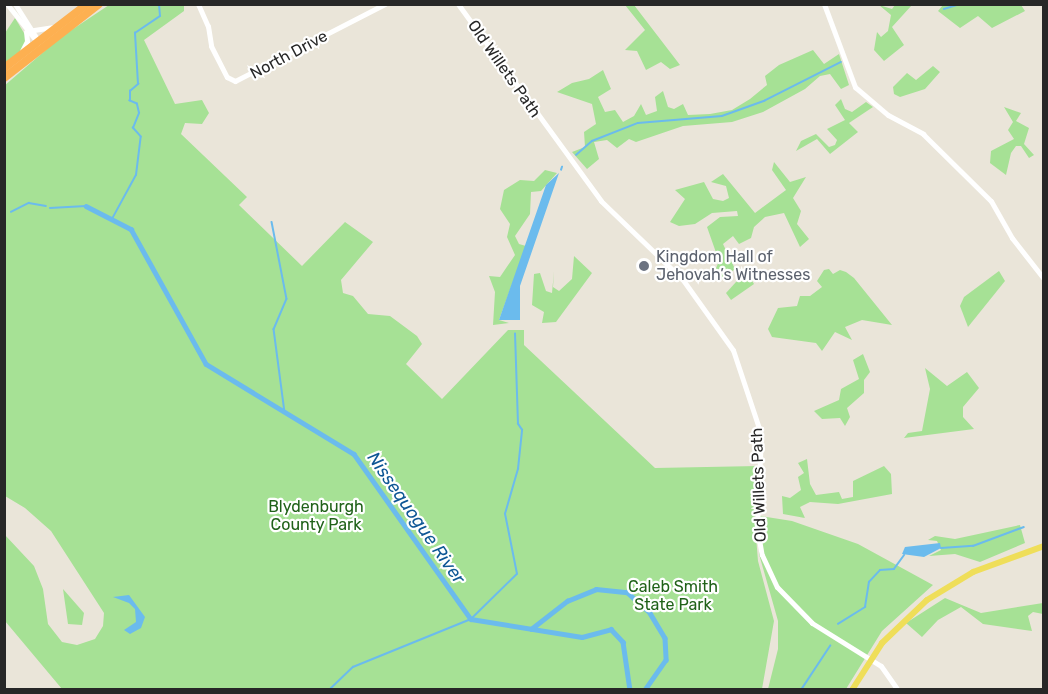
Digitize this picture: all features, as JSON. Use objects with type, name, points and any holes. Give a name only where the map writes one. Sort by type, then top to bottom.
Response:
[{"type":"highway","points":[[4,78],[55,27],[87,4]]},
{"type":"highway","points":[[4,68],[21,54],[99,4]]},
{"type":"main road","points":[[8,4],[27,26],[39,32],[55,27]]},
{"type":"main road","points":[[15,4],[38,43]]},
{"type":"main road","name":"North Drive","points":[[199,7],[211,46],[227,77],[235,81],[385,4]]},
{"type":"main road","name":"Old Willets Path","points":[[458,4],[602,201],[683,280],[729,344],[761,434],[757,528],[771,575],[801,615],[888,672],[898,690]]},
{"type":"main road","points":[[824,4],[855,87],[888,115],[923,134],[991,201],[1012,238],[1044,279]]},
{"type":"main road","points":[[21,54],[27,41],[27,26]]},
{"type":"main road","points":[[852,690],[869,658],[899,623],[945,588],[978,570],[1044,546]]},
{"type":"green space","name":"Blydenburgh County Park","points":[[109,5],[184,5],[184,11],[144,40],[175,104],[202,100],[209,113],[202,124],[185,123],[181,134],[247,197],[239,205],[302,266],[345,222],[373,242],[341,280],[343,293],[353,296],[368,314],[390,316],[417,336],[422,344],[406,364],[442,399],[508,330],[524,330],[524,345],[655,468],[758,466],[754,512],[758,561],[774,621],[762,689],[62,689],[5,621],[5,535],[34,566],[43,589],[48,624],[62,642],[77,645],[95,639],[103,626],[104,613],[51,531],[25,508],[5,496],[4,86],[61,37]]},
{"type":"green space","points":[[625,5],[634,5],[680,65],[670,69],[661,62],[646,70],[637,51],[625,50],[645,30]]},
{"type":"green space","points":[[879,5],[892,9],[895,5],[912,5],[892,27],[904,45],[884,61],[874,50],[877,32],[881,37],[888,31],[891,15]]},
{"type":"green space","points":[[943,5],[1021,5],[1025,11],[992,28],[978,16],[960,28],[938,11]]},
{"type":"green space","points":[[15,18],[27,38],[22,50],[5,65],[5,33]]},
{"type":"green space","points":[[813,50],[824,64],[839,54],[849,85],[841,89],[830,74],[820,76],[805,89],[763,112],[732,122],[683,126],[636,142],[629,139],[617,148],[607,140],[594,142],[599,159],[587,169],[572,152],[585,147],[584,132],[596,124],[592,104],[557,92],[572,83],[589,79],[603,70],[611,89],[598,97],[605,112],[615,110],[623,122],[634,116],[641,104],[646,115],[657,111],[655,97],[663,91],[668,107],[674,109],[683,104],[688,115],[710,114],[732,110],[750,99],[767,85],[765,76],[779,65]]},
{"type":"green space","points":[[933,66],[940,72],[925,89],[900,97],[894,94],[893,87],[907,73],[916,80]]},
{"type":"green space","points":[[841,99],[845,109],[852,112],[866,102],[873,107],[849,123],[858,132],[830,154],[817,139],[796,151],[801,141],[816,134],[829,147],[835,145],[837,140],[827,129],[845,120],[835,105]]},
{"type":"green space","points":[[1004,107],[1021,113],[1016,121],[1029,128],[1024,144],[1034,155],[1029,158],[1021,146],[1016,146],[1011,153],[1006,175],[990,163],[991,151],[1014,139],[1008,130],[1013,122]]},
{"type":"green space","points":[[774,162],[790,182],[806,177],[793,198],[801,211],[797,224],[809,239],[800,247],[784,213],[765,217],[754,227],[751,238],[739,244],[733,236],[723,244],[735,269],[721,280],[714,273],[719,261],[707,227],[720,217],[738,216],[737,211],[712,213],[695,224],[679,226],[670,222],[685,199],[675,190],[704,182],[713,199],[723,201],[729,198],[726,186],[711,182],[723,174],[755,213],[786,190],[772,170]]},
{"type":"green space","points":[[545,170],[557,173],[541,191],[531,192],[530,214],[515,236],[519,244],[526,246],[499,320],[509,323],[493,325],[495,292],[489,276],[500,277],[515,255],[507,237],[510,224],[500,209],[504,190],[520,180],[534,181]]},
{"type":"green space","points":[[574,256],[592,273],[556,322],[542,323],[544,312],[532,305],[534,274],[540,273],[546,291],[552,293],[554,271],[553,287],[559,291],[572,279]]},
{"type":"green space","points":[[829,269],[833,274],[840,270],[854,278],[892,325],[862,320],[845,327],[852,340],[835,332],[822,351],[816,343],[772,337],[768,329],[778,308],[797,306],[800,296],[810,296],[822,287],[817,281],[824,270]]},
{"type":"green space","points":[[746,271],[754,284],[731,300],[726,293]]},
{"type":"green space","points":[[999,271],[1005,281],[968,327],[960,306],[964,297]]},
{"type":"green space","points":[[863,354],[870,372],[864,380],[864,393],[847,408],[850,417],[845,426],[840,418],[822,419],[814,411],[839,400],[841,389],[859,379],[853,360]]},
{"type":"green space","points":[[925,368],[947,386],[967,372],[979,388],[963,407],[963,417],[974,429],[904,438],[908,433],[922,431],[930,389]]},
{"type":"green space","points":[[807,459],[810,484],[816,495],[839,492],[842,499],[853,497],[853,481],[884,466],[891,474],[892,494],[838,504],[810,502],[800,507],[805,518],[783,514],[782,496],[790,498],[801,490],[798,477],[804,473],[798,463]]},
{"type":"green space","name":"Caleb Smith State Park","points":[[760,516],[792,521],[858,544],[933,585],[882,631],[846,689],[768,689],[778,649],[778,621],[759,554]]},
{"type":"green space","points":[[1020,525],[1025,543],[980,562],[955,554],[929,556],[941,550],[937,541],[928,540],[935,536],[955,539]]},
{"type":"green space","points":[[63,589],[84,613],[82,625],[68,624]]},
{"type":"green space","points":[[945,598],[981,613],[1043,603],[1043,614],[1033,612],[1028,616],[1032,631],[983,624],[961,607],[938,620],[922,637],[906,623]]},
{"type":"water","points":[[559,173],[520,286],[520,320],[499,320],[546,185]]},
{"type":"water","points":[[940,543],[941,548],[924,557],[902,554],[905,547]]},
{"type":"water","points":[[129,595],[145,617],[141,628],[130,634],[124,630],[136,622],[135,609],[129,603],[113,597]]},
{"type":"waterway","points":[[112,219],[136,175],[141,137],[133,128],[139,113],[137,104],[130,101],[130,91],[138,84],[135,33],[160,16],[159,4]]},
{"type":"waterway","points":[[944,9],[960,4]]},
{"type":"waterway","points":[[576,155],[592,141],[638,123],[722,116],[764,101],[841,62]]},
{"type":"waterway","name":"Nissequogue River","points":[[11,212],[29,203],[46,206]]},
{"type":"waterway","name":"Nissequogue River","points":[[50,208],[86,206]]},
{"type":"waterway","name":"Nissequogue River","points":[[86,206],[131,229],[206,364],[354,454],[471,619],[582,637],[611,629],[623,642],[630,690]]},
{"type":"waterway","points":[[272,222],[287,299],[274,329],[285,412]]},
{"type":"waterway","points":[[329,690],[353,667],[471,619],[517,574],[505,514],[518,469],[522,430],[518,424],[515,334]]},
{"type":"waterway","points":[[941,548],[973,546],[1024,527]]},
{"type":"waterway","points":[[838,624],[865,607],[869,582],[880,570],[894,569],[904,555]]},
{"type":"waterway","points":[[531,629],[567,601],[596,589],[627,592],[650,613],[665,638],[666,660],[645,690]]},
{"type":"waterway","points":[[801,690],[830,646]]},
{"type":"place","name":"Kingdom Hall of Jehovah’s Witnesses","points":[[644,266]]}]
